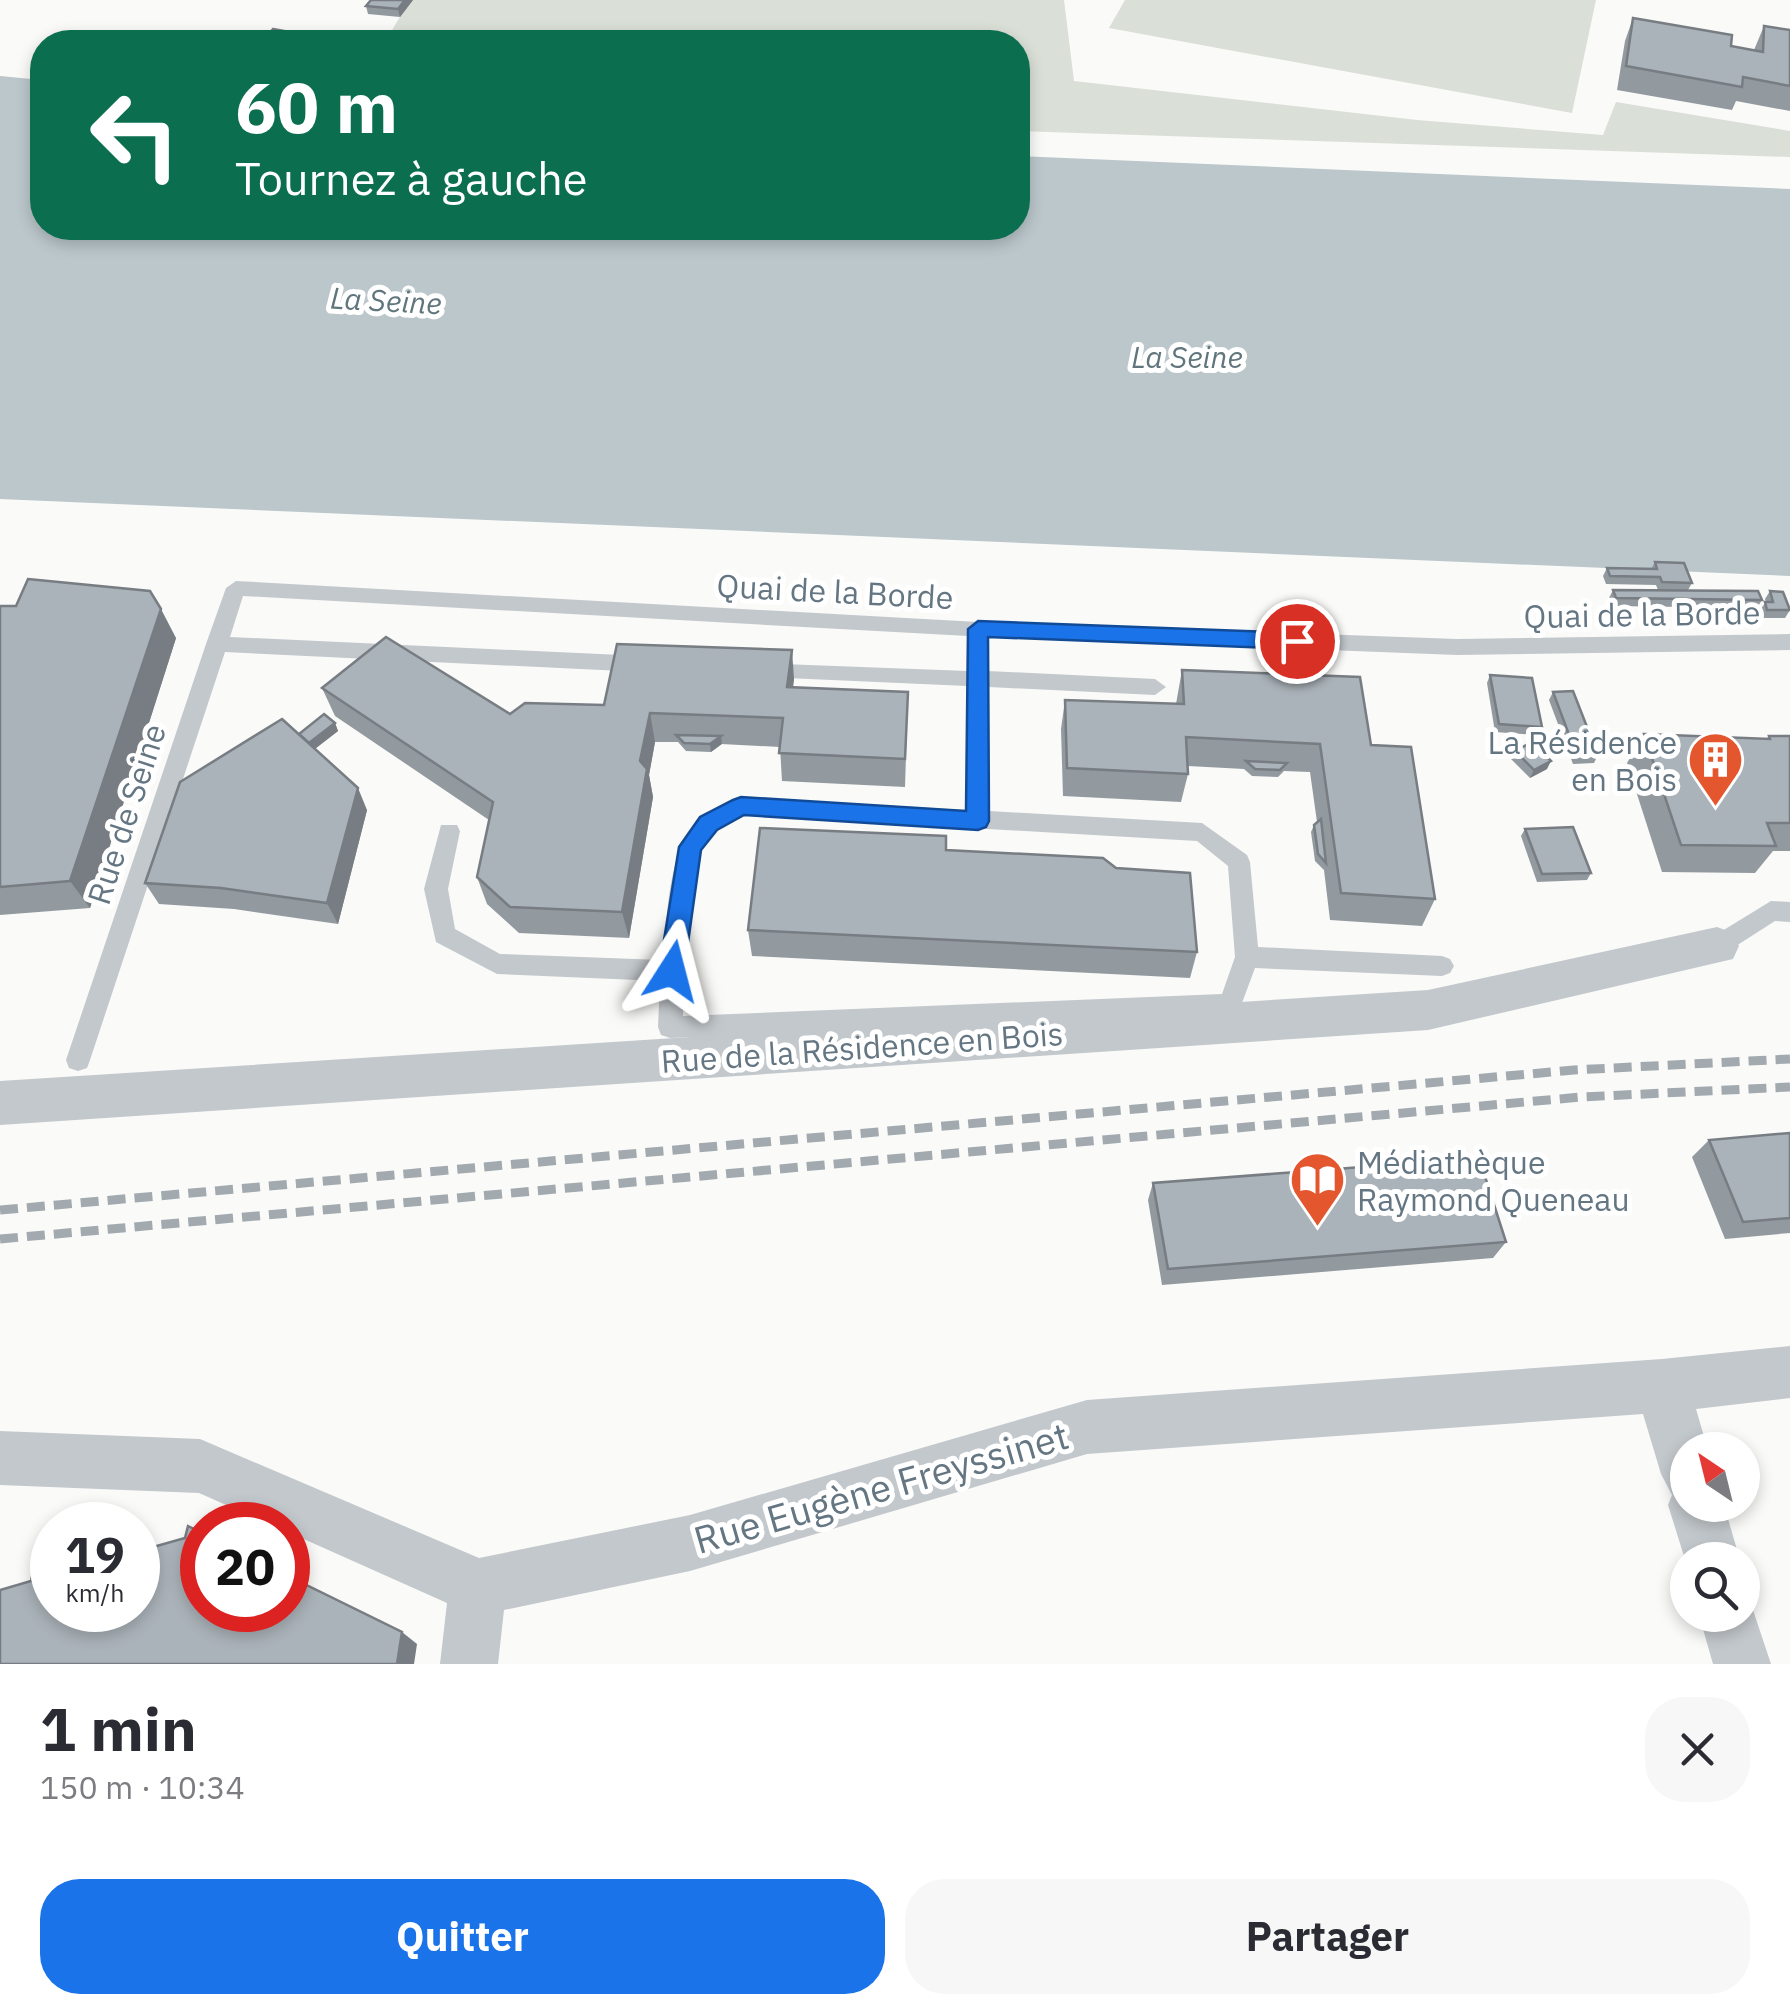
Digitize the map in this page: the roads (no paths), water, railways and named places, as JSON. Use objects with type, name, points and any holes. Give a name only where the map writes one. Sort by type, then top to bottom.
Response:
[{"type":"street","name":"Rue de la Résidence en Bois","points":[[0,1102],[1428,1010],[1717,946]]},
{"type":"street","name":"Rue Eugène Freyssinet","points":[[478,1588],[690,1544],[1088,1427],[1662,1386],[1790,1372]]},
{"type":"street","points":[[1662,1386],[1676,1432]]},
{"type":"street","points":[[0,1458],[200,1466],[478,1588],[469,1664]]},
{"type":"street","points":[[1733,1632],[1742,1664]]},
{"type":"lane","name":"Quai de la Borde","points":[[236,588],[978,629],[1457,647],[1790,642]]},
{"type":"lane","name":"Rue de Seine","points":[[78,1060],[236,588]]},
{"type":"lane","points":[[978,629],[978,821]]},
{"type":"lane","points":[[216,644],[665,665]]},
{"type":"lane","points":[[743,668],[1156,687]]},
{"type":"lane","points":[[741,806],[1202,832],[1239,862],[1247,957],[1230,1004],[670,1027],[672,971],[690,847],[708,824],[741,806]]},
{"type":"lane","points":[[449,830],[436,889],[444,935],[498,964],[672,971]]},
{"type":"lane","points":[[1717,946],[1772,910],[1790,912]]},
{"type":"lane","points":[[1247,957],[1442,966]]},
{"type":"water","name":"La Seine","points":[[0,76],[30,79],[30,240],[1030,240],[1030,157],[1790,189],[1790,576],[0,499]]},
{"type":"railway","points":[[0,1210],[1574,1070],[1790,1059]]},
{"type":"railway","points":[[0,1239],[1581,1097],[1790,1087]]},
{"type":"place","name":"La Résidence en Bois","points":[[1716,809]]},
{"type":"place","name":"Médiathèque Raymond Queneau","points":[[1318,1229]]}]
